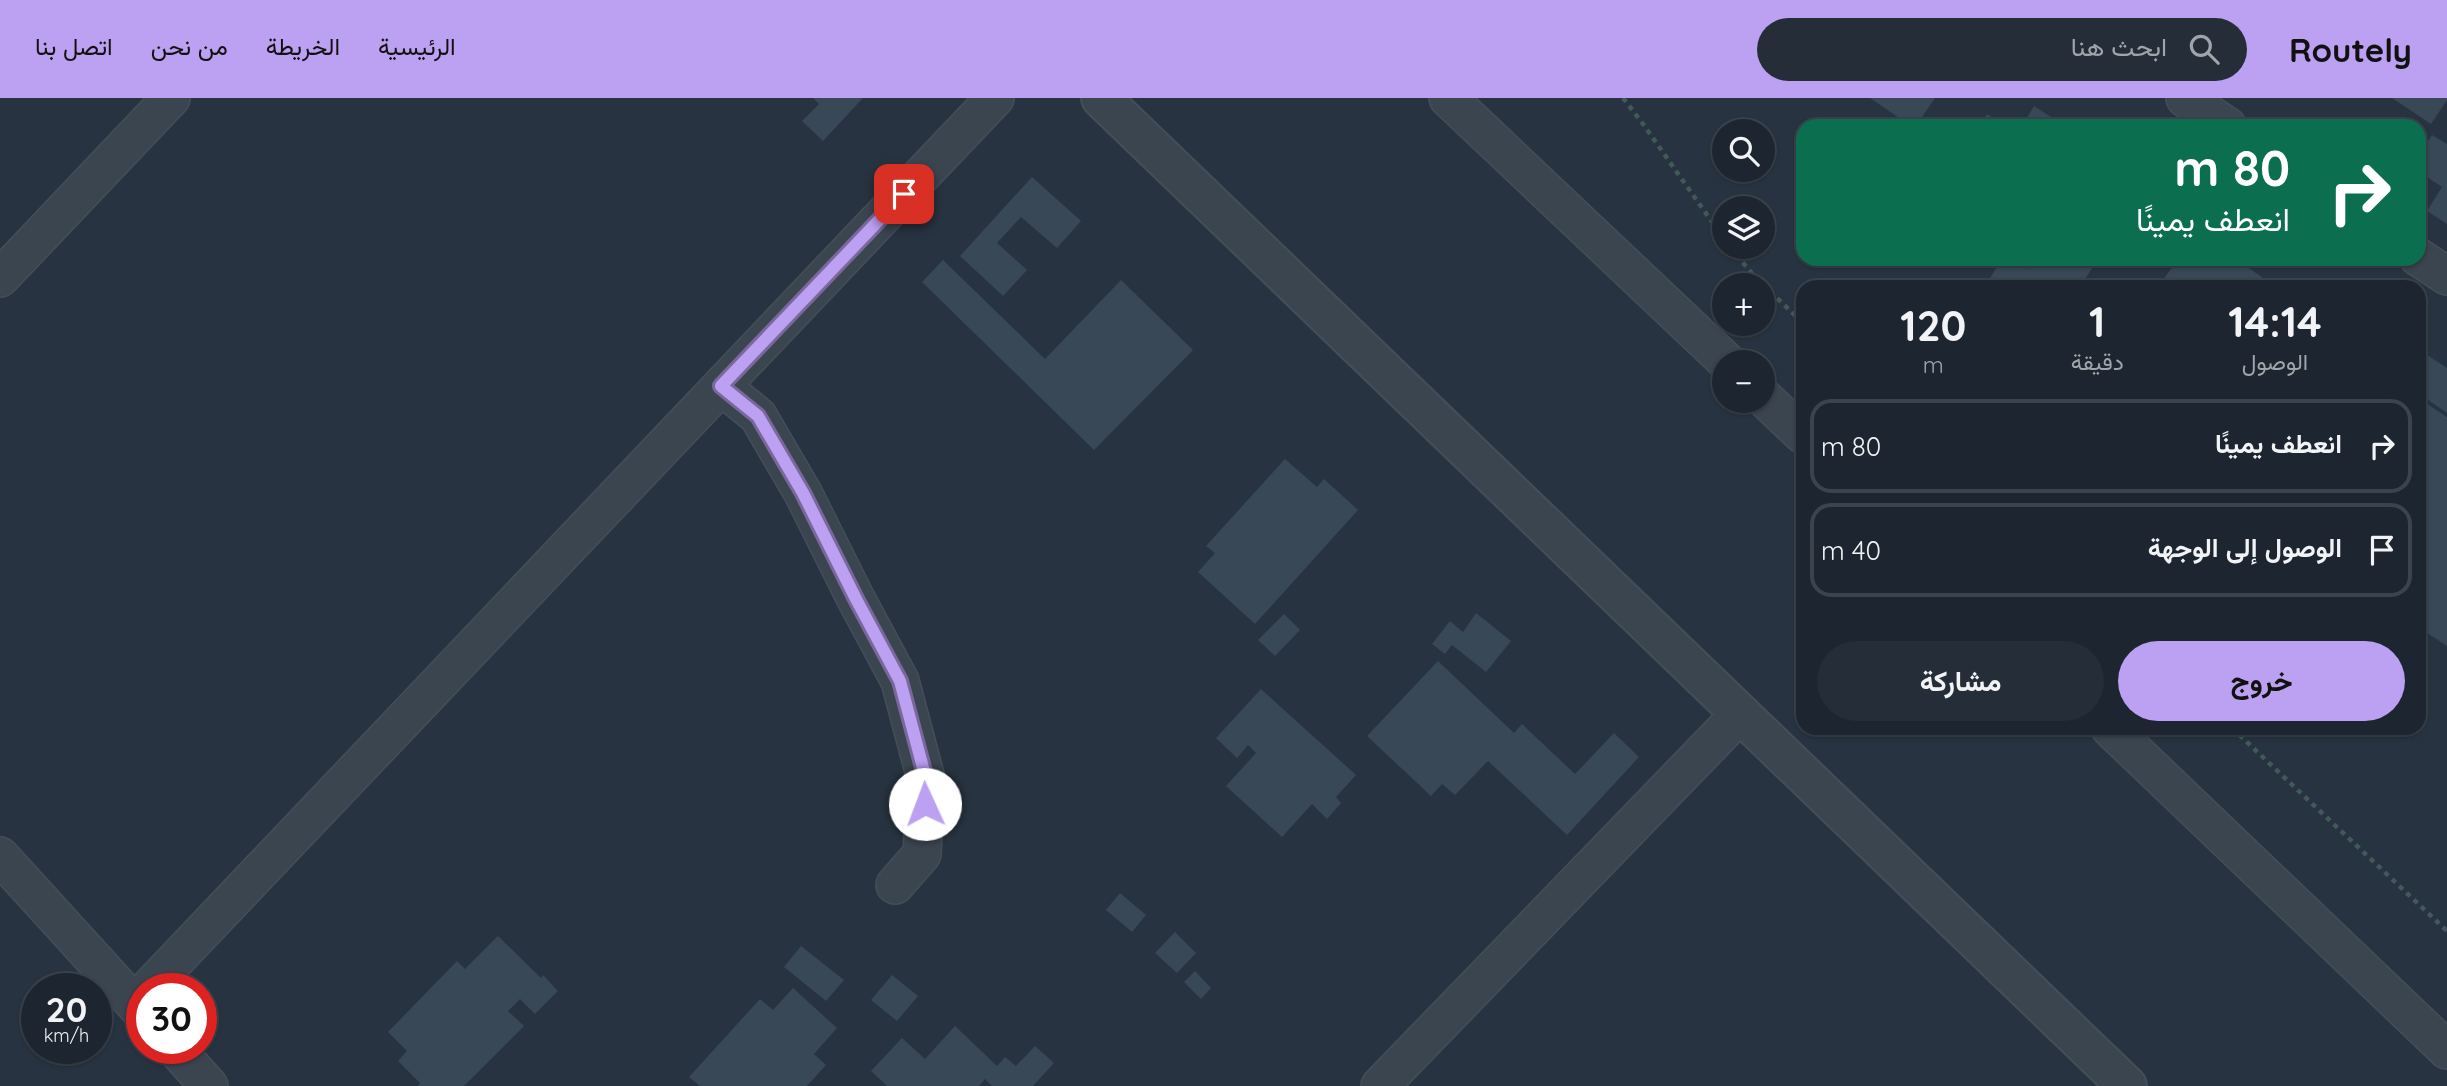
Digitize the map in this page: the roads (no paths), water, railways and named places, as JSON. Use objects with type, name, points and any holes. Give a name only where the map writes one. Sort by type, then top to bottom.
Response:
[{"type":"street","points":[[0,278],[171,98]]},
{"type":"street","points":[[167,973],[995,98]]},
{"type":"street","points":[[1101,98],[2127,1086]]},
{"type":"street","points":[[1448,98],[1714,350]]},
{"type":"street","points":[[2185,98],[2216,119]]},
{"type":"street","points":[[2426,262],[2447,276]]},
{"type":"street","points":[[721,386],[758,416],[803,493],[900,681],[926,779],[922,853],[895,885]]},
{"type":"street","points":[[1775,408],[1796,428]]},
{"type":"street","points":[[1380,1086],[1741,713]]},
{"type":"street","points":[[2117,735],[2447,1050]]},
{"type":"street","points":[[0,856],[126,985]]},
{"type":"street","points":[[189,1064],[209,1086]]}]
